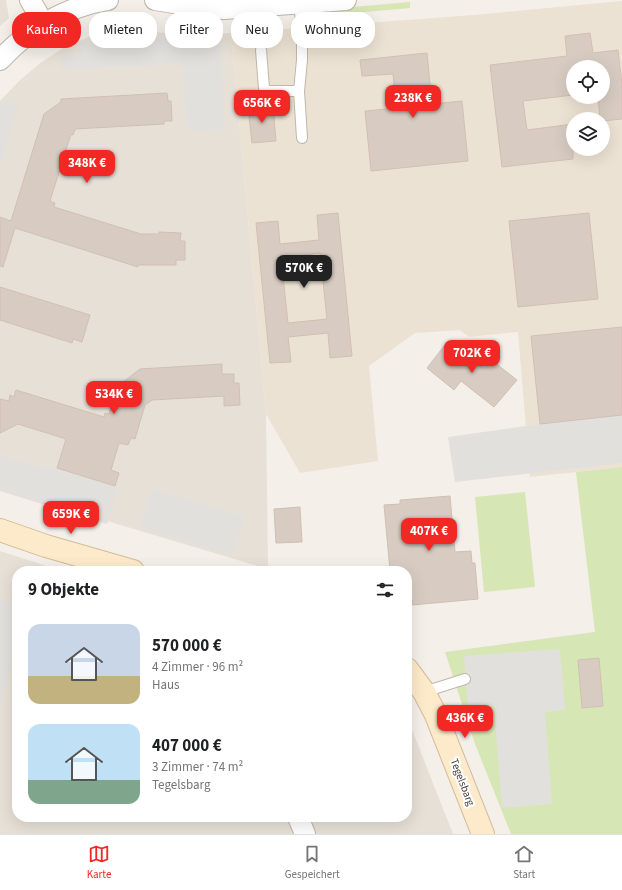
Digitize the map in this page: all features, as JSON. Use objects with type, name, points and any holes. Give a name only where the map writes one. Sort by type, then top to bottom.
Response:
[{"type":"street","points":[[30,0],[37,12]]},
{"type":"street","points":[[66,12],[89,3],[108,0]]},
{"type":"street","points":[[155,0],[199,7],[224,9],[340,0]]},
{"type":"street","points":[[0,60],[13,48]]},
{"type":"street","points":[[0,530],[46,546],[116,566]]},
{"type":"street","name":"Tegelsbarg","points":[[412,676],[424,692],[436,715],[483,834]]},
{"type":"street","points":[[300,822],[305,834]]},
{"type":"lane","points":[[299,3],[302,31],[302,60],[299,91],[302,138]]},
{"type":"lane","points":[[261,50],[265,90],[299,91]]},
{"type":"lane","points":[[424,692],[465,679]]},
{"type":"shaded area","points":[[0,0],[6,0],[9,18],[0,26]]},
{"type":"shaded area","points":[[622,1],[622,467],[530,477],[518,332],[469,337],[460,330],[415,333],[369,366],[378,461],[300,473],[266,414],[232,48],[283,48],[283,29],[291,29],[291,48],[375,48],[375,22],[474,15]]},
{"type":"shaded area","points":[[157,32],[165,33],[165,48],[223,48],[223,33],[231,33],[231,48],[232,48],[266,414],[268,566],[258,566],[0,489],[0,101],[19,81],[39,64],[63,48],[81,48],[81,40],[89,37],[89,48],[157,48]]},
{"type":"shaded area","points":[[157,39],[165,39],[165,48],[221,48],[225,129],[187,131],[183,64],[61,70],[61,57],[79,56],[78,48],[81,48],[81,43],[89,42],[89,48],[157,48]]},
{"type":"shaded area","points":[[6,100],[19,104],[0,167],[0,106]]},
{"type":"shaded area","points":[[622,415],[622,463],[455,482],[448,437],[540,424]]},
{"type":"shaded area","points":[[0,455],[44,469],[46,465],[118,487],[107,524],[0,491]]},
{"type":"shaded area","points":[[153,489],[245,517],[232,556],[140,527]]},
{"type":"shaded area","points":[[0,551],[46,566],[12,566],[12,822],[412,822],[412,730],[453,834],[0,834]]},
{"type":"shaded area","points":[[0,600],[12,604],[12,663],[0,703]]},
{"type":"shaded area","points":[[560,649],[565,710],[545,712],[552,804],[502,808],[494,706],[468,708],[464,656]]},
{"type":"green space","points":[[410,2],[410,8],[364,12],[318,12],[318,10]]},
{"type":"green space","points":[[622,467],[622,834],[511,834],[475,744],[445,652],[595,632],[576,472]]},
{"type":"green space","points":[[525,492],[535,587],[484,592],[475,497]]},
{"type":"building","points":[[590,33],[593,53],[618,50],[622,85],[622,119],[610,120],[610,112],[599,112],[599,104],[610,104],[610,60],[566,60],[566,96],[523,101],[527,130],[566,125],[566,156],[573,156],[573,159],[502,167],[490,65],[567,56],[565,36]]},
{"type":"building","points":[[427,53],[432,104],[462,101],[468,161],[371,171],[365,111],[396,108],[393,74],[362,76],[360,60]]},
{"type":"building","points":[[167,93],[168,101],[171,101],[172,121],[164,121],[164,124],[75,129],[73,135],[71,134],[50,201],[55,203],[54,207],[141,234],[159,234],[159,232],[181,233],[180,241],[185,241],[185,260],[176,260],[176,265],[138,265],[138,267],[15,228],[3,267],[0,266],[0,217],[11,221],[44,114],[61,102],[61,99]]},
{"type":"building","points":[[273,106],[276,141],[252,143],[248,108]]},
{"type":"building","points":[[338,213],[352,356],[330,358],[328,333],[288,337],[291,362],[270,363],[256,223],[278,221],[280,244],[319,240],[317,215]],"holes":[[[320,253],[327,319],[288,323],[281,258]]]},
{"type":"building","points":[[589,213],[598,299],[518,307],[509,221]]},
{"type":"building","points":[[0,287],[90,315],[82,342],[73,339],[72,343],[0,320]]},
{"type":"building","points":[[622,327],[622,415],[540,424],[531,336]]},
{"type":"building","points":[[448,341],[481,367],[489,358],[517,380],[494,407],[461,381],[454,390],[427,368]]},
{"type":"building","points":[[222,364],[222,374],[234,374],[234,383],[239,383],[240,405],[224,406],[224,396],[152,400],[145,405],[135,439],[131,438],[128,445],[119,443],[111,470],[119,473],[115,486],[57,468],[66,439],[18,424],[0,433],[0,399],[9,401],[10,395],[14,397],[16,390],[104,417],[105,413],[109,414],[118,386],[140,369]]},
{"type":"building","points":[[450,496],[455,552],[471,551],[472,563],[475,563],[478,599],[412,605],[412,566],[390,566],[384,505],[400,504],[400,500]]},
{"type":"building","points":[[300,507],[302,542],[276,543],[274,509]]},
{"type":"building","points":[[599,658],[603,706],[582,708],[578,660]]}]
